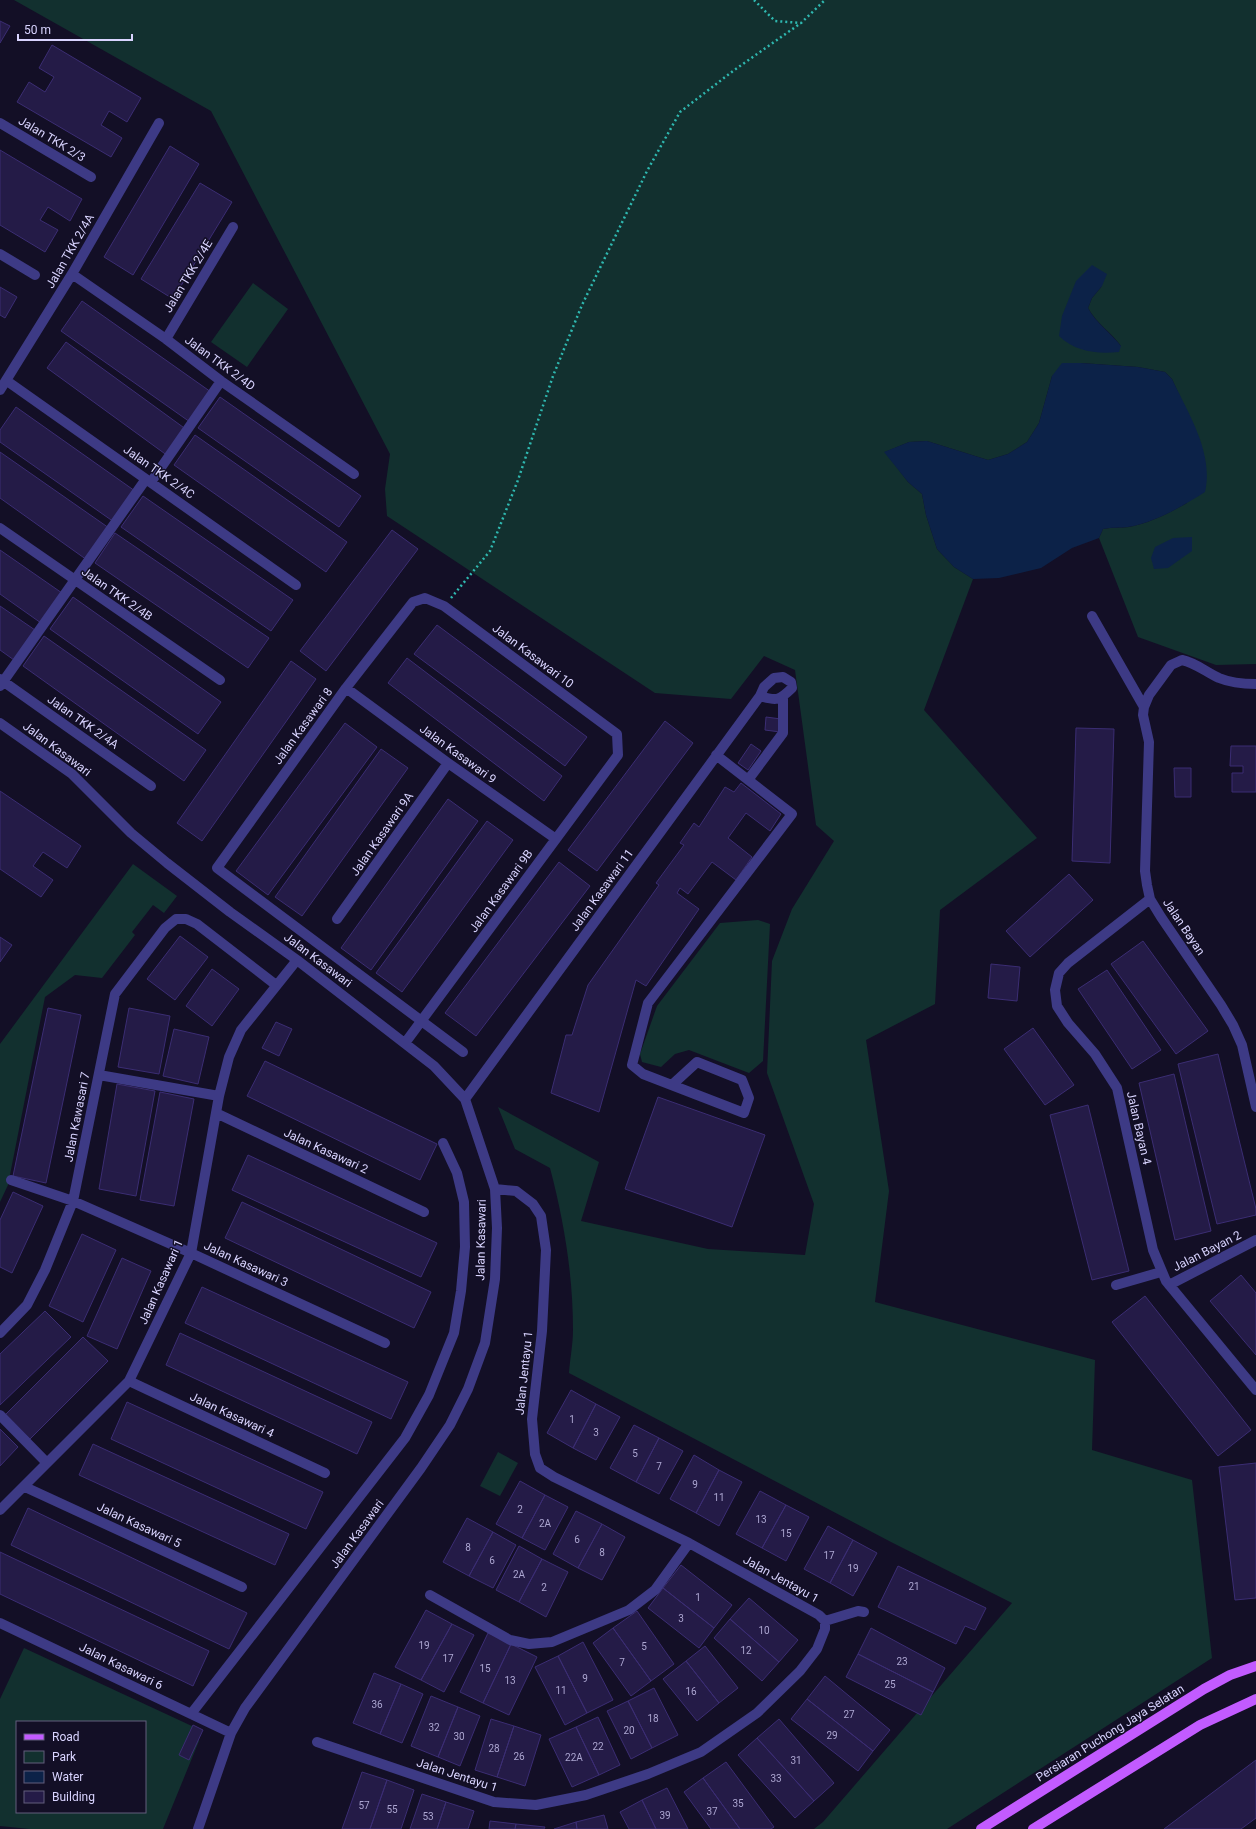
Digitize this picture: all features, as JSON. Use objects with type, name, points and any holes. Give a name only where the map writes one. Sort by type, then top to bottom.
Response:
[{"type":"main road","name":"Persiaran Puchong Jaya Selatan","points":[[981,1829],[1204,1689],[1230,1675],[1256,1666]]},
{"type":"main road","points":[[1033,1829],[1200,1725],[1256,1699]]},
{"type":"street","name":"Jalan TKK 2/3","points":[[0,123],[91,177]]},
{"type":"street","name":"Jalan TKK 2/4A","points":[[0,390],[7,381],[72,274],[159,123]]},
{"type":"street","name":"Jalan TKK 2/4E","points":[[166,339],[233,227]]},
{"type":"street","points":[[0,254],[35,275]]},
{"type":"street","name":"Jalan TKK 2/4D","points":[[72,274],[166,339],[221,381],[354,474]]},
{"type":"street","name":"Jalan TKK 2/4C","points":[[7,381],[296,585]]},
{"type":"street","points":[[1,682],[74,580],[221,381]]},
{"type":"street","name":"Jalan TKK 2/4B","points":[[0,528],[220,680]]},
{"type":"street","name":"Jalan Kasawari 10","points":[[413,602],[425,598],[444,606],[617,734],[618,755]]},
{"type":"street","name":"Jalan Kasawari 8","points":[[413,602],[346,688],[217,868],[422,1020]]},
{"type":"street","points":[[1092,616],[1144,707]]},
{"type":"street","points":[[1144,707],[1149,695],[1171,665],[1182,660],[1193,662],[1219,678],[1233,683],[1256,684]]},
{"type":"street","name":"Jalan Kasawari 11","points":[[465,1099],[760,696],[764,687],[774,678],[783,677],[791,682],[792,688],[783,697]]},
{"type":"street","name":"Jalan TKK 2/4A","points":[[1,682],[151,786]]},
{"type":"street","name":"Jalan Kasawari 9","points":[[346,688],[448,763],[556,839]]},
{"type":"street","points":[[748,780],[783,733],[783,697],[774,700],[760,696]]},
{"type":"street","name":"Jalan Bayan","points":[[1144,707],[1143,715],[1146,724],[1149,746],[1145,871],[1150,899],[1221,1005],[1233,1026],[1242,1045],[1253,1083],[1256,1107]]},
{"type":"street","name":"Jalan Kasawari","points":[[0,723],[72,774],[132,833],[167,863],[230,912],[297,960],[434,1066],[465,1099],[495,1189],[497,1228],[495,1279],[485,1343],[468,1389],[450,1426],[421,1468],[245,1708],[231,1733],[198,1829]]},
{"type":"street","name":"Jalan Kasawari 9B","points":[[405,1043],[618,755]]},
{"type":"street","points":[[673,1084],[697,1062],[742,1080],[749,1098],[744,1113],[673,1084],[643,1074],[632,1065],[648,1003],[792,814],[716,755]]},
{"type":"street","name":"Jalan Kasawari 9A","points":[[337,919],[448,763]]},
{"type":"street","name":"Jalan Bayan 4","points":[[1150,899],[1068,963],[1059,973],[1054,990],[1057,1006],[1068,1023],[1095,1054],[1117,1088],[1153,1250],[1162,1272],[1170,1285],[1256,1390]]},
{"type":"street","name":"Jalan Kawasari 7","points":[[0,1333],[27,1304],[44,1270],[73,1201],[115,994],[165,928],[176,919],[186,919],[197,924],[276,985]]},
{"type":"street","name":"Jalan Kasawari 1","points":[[0,1510],[129,1381],[191,1253],[219,1096],[229,1057],[241,1030],[297,960]]},
{"type":"street","points":[[422,1020],[463,1052]]},
{"type":"street","points":[[99,1075],[219,1096]]},
{"type":"street","name":"Jalan Kasawari 2","points":[[216,1113],[424,1212]]},
{"type":"street","points":[[190,1714],[405,1438],[429,1395],[454,1333],[465,1247],[464,1202],[458,1173],[443,1143]]},
{"type":"street","name":"Jalan Kasawari 3","points":[[11,1180],[73,1201],[191,1253],[385,1343]]},
{"type":"street","name":"Jalan Jentayu 1","points":[[317,1742],[494,1802],[536,1806],[586,1795],[648,1774],[701,1752],[757,1713],[800,1671],[817,1649],[825,1629],[825,1621],[819,1614],[689,1543],[554,1477],[540,1468],[535,1454],[532,1419],[542,1331],[545,1243],[541,1216],[533,1204],[516,1191],[495,1189]]},
{"type":"street","name":"Jalan Bayan 2","points":[[1170,1285],[1256,1240]]},
{"type":"street","points":[[1116,1285],[1162,1272]]},
{"type":"street","name":"Jalan Kasawari 4","points":[[129,1381],[325,1473]]},
{"type":"street","points":[[0,1415],[47,1463]]},
{"type":"street","name":"Jalan Kasawari 5","points":[[24,1486],[242,1587]]},
{"type":"street","points":[[430,1595],[510,1640],[529,1644],[552,1642],[629,1610],[655,1590],[689,1543]]},
{"type":"street","points":[[825,1621],[858,1612],[864,1612]]},
{"type":"street","name":"Jalan Kasawari 6","points":[[0,1623],[231,1733]]},
{"type":"path","points":[[754,0],[775,21],[801,23]]},
{"type":"path","points":[[444,606],[490,552],[518,480],[553,376],[582,305],[647,171],[680,112],[733,71],[801,23],[825,0]]},
{"type":"green space","points":[[14,0],[1256,0],[1256,664],[1216,665],[1138,637],[1099,538],[1103,529],[1129,527],[1144,523],[1187,503],[1186,410],[1172,379],[1165,372],[1138,367],[1081,363],[1052,376],[1039,423],[1027,442],[1008,454],[988,460],[927,441],[909,442],[885,452],[908,482],[922,494],[926,515],[937,549],[954,567],[973,579],[924,710],[1037,838],[940,910],[935,1004],[866,1040],[889,1191],[875,1302],[1095,1360],[1092,1450],[1192,1480],[1212,1658],[947,1829],[814,1829],[823,1822],[1012,1603],[891,1542],[569,1373],[573,1335],[573,1309],[567,1248],[560,1208],[550,1168],[515,1149],[498,1107],[599,1162],[581,1221],[708,1249],[805,1255],[814,1204],[767,1073],[772,961],[792,909],[834,841],[816,825],[795,670],[764,656],[731,699],[655,693],[387,516],[385,489],[390,454],[211,111]],"holes":[[[1102,286],[1092,298],[1088,308],[1091,313],[1121,346],[1062,316]]]},
{"type":"green space","points":[[253,283],[288,309],[247,367],[211,342]]},
{"type":"green space","points":[[133,864],[177,896],[164,913],[153,905],[132,932],[135,935],[102,978],[75,975],[45,997],[8,1185],[0,1202],[0,1044]]},
{"type":"green space","points":[[758,920],[770,924],[763,1061],[749,1073],[689,1050],[675,1054],[661,1067],[642,1062],[640,1054],[657,1006],[720,923]]},
{"type":"green space","points":[[498,1452],[518,1463],[500,1496],[480,1486]]},
{"type":"green space","points":[[24,1648],[194,1727],[199,1741],[163,1829],[30,1829],[0,1826],[0,1699]]},
{"type":"water","points":[[1092,265],[1107,274],[1102,286],[1092,298],[1088,308],[1095,318],[1121,346],[1119,352],[1102,353],[1079,349],[1072,346],[1059,336],[1062,316],[1076,281]]},
{"type":"water","points":[[1062,363],[1138,367],[1165,372],[1172,379],[1192,419],[1203,448],[1207,477],[1205,492],[1148,522],[1128,527],[1103,529],[1099,538],[1072,548],[1041,568],[999,578],[973,579],[954,567],[937,549],[926,515],[922,494],[908,482],[884,452],[909,442],[927,441],[988,460],[1008,454],[1027,442],[1039,423],[1052,376]]},
{"type":"water","points":[[1192,537],[1192,551],[1168,568],[1154,569],[1151,558],[1155,547],[1173,538]]},
{"type":"building","points":[[0,21],[10,26],[0,43]]},
{"type":"building","points":[[52,45],[141,98],[127,122],[109,111],[101,125],[122,138],[111,157],[17,102],[29,82],[45,92],[54,77],[39,68]]},
{"type":"building","points":[[170,146],[199,164],[133,275],[104,257]]},
{"type":"building","points":[[0,150],[82,199],[70,221],[48,207],[40,220],[58,230],[45,252],[0,225]]},
{"type":"building","points":[[200,183],[232,202],[173,299],[141,279]]},
{"type":"building","points":[[0,287],[17,297],[5,318],[0,315]]},
{"type":"building","points":[[82,301],[211,392],[190,422],[61,331]]},
{"type":"building","points":[[66,342],[187,430],[168,456],[47,368]]},
{"type":"building","points":[[220,397],[361,496],[339,527],[198,428]]},
{"type":"building","points":[[16,407],[135,491],[114,522],[0,442],[0,430]]},
{"type":"building","points":[[195,435],[347,542],[326,572],[174,465]]},
{"type":"building","points":[[0,452],[109,528],[87,560],[0,498]]},
{"type":"building","points":[[143,496],[293,600],[271,631],[121,527]]},
{"type":"building","points":[[392,530],[418,549],[326,671],[300,651]]},
{"type":"building","points":[[115,533],[269,638],[248,668],[95,563]]},
{"type":"building","points":[[0,550],[62,593],[41,623],[0,594]]},
{"type":"building","points":[[73,597],[221,702],[198,734],[50,629]]},
{"type":"building","points":[[0,606],[35,630],[14,660],[0,650]]},
{"type":"building","points":[[437,625],[587,737],[565,766],[414,654]]},
{"type":"building","points":[[44,636],[206,750],[184,781],[23,666]]},
{"type":"building","points":[[407,658],[562,776],[544,801],[388,683]]},
{"type":"building","points":[[291,661],[316,679],[202,841],[177,823]]},
{"type":"building","points":[[766,717],[781,719],[780,732],[765,730]]},
{"type":"building","points":[[665,721],[693,743],[597,871],[568,850]]},
{"type":"building","points":[[345,723],[377,747],[268,895],[236,871]]},
{"type":"building","points":[[1076,728],[1114,729],[1110,863],[1072,861]]},
{"type":"building","points":[[751,744],[761,751],[748,770],[738,763]]},
{"type":"building","points":[[1231,746],[1256,746],[1256,792],[1232,792],[1232,773],[1243,773],[1243,766],[1230,766]]},
{"type":"building","points":[[381,749],[408,768],[302,916],[275,897]]},
{"type":"building","points":[[1174,768],[1191,768],[1191,797],[1175,797]]},
{"type":"building","points":[[741,783],[781,814],[770,831],[746,813],[728,838],[752,857],[736,880],[712,862],[688,894],[680,888],[677,893],[699,909],[646,986],[636,980],[599,1112],[551,1093],[566,1035],[572,1035],[588,985],[659,885],[656,883],[684,845],[680,843],[694,823],[699,827],[725,787],[734,792]]},
{"type":"building","points":[[0,791],[81,846],[67,868],[43,852],[33,866],[53,880],[41,897],[0,869]]},
{"type":"building","points":[[448,799],[478,821],[371,970],[341,948]]},
{"type":"building","points":[[487,821],[513,840],[402,992],[376,973]]},
{"type":"building","points":[[559,862],[590,886],[476,1036],[445,1013]]},
{"type":"building","points":[[1069,874],[1093,900],[1030,957],[1006,931]]},
{"type":"building","points":[[180,936],[208,957],[175,1000],[147,979]]},
{"type":"building","points":[[0,937],[12,945],[0,962]]},
{"type":"building","points":[[1143,941],[1208,1031],[1176,1054],[1111,964]]},
{"type":"building","points":[[991,964],[1020,967],[1017,1001],[988,998]]},
{"type":"building","points":[[212,969],[239,989],[212,1026],[186,1006]]},
{"type":"building","points":[[1107,970],[1161,1050],[1132,1069],[1078,989]]},
{"type":"building","points":[[48,1008],[81,1015],[46,1183],[13,1176]]},
{"type":"building","points":[[129,1008],[170,1016],[159,1074],[118,1067]]},
{"type":"building","points":[[276,1022],[292,1029],[279,1056],[262,1048]]},
{"type":"building","points":[[1033,1028],[1074,1085],[1045,1105],[1004,1049]]},
{"type":"building","points":[[174,1029],[209,1037],[198,1084],[163,1076]]},
{"type":"building","points":[[1218,1054],[1256,1209],[1256,1215],[1217,1224],[1178,1064]]},
{"type":"building","points":[[265,1061],[437,1144],[420,1180],[247,1096]]},
{"type":"building","points":[[1174,1074],[1211,1231],[1175,1240],[1139,1083]]},
{"type":"building","points":[[117,1084],[155,1091],[136,1196],[99,1189]]},
{"type":"building","points":[[160,1092],[194,1099],[174,1206],[140,1200]]},
{"type":"building","points":[[658,1097],[765,1135],[732,1227],[625,1189]]},
{"type":"building","points":[[1088,1105],[1129,1271],[1092,1280],[1050,1115]]},
{"type":"building","points":[[248,1155],[437,1243],[421,1277],[232,1190]]},
{"type":"building","points":[[13,1192],[43,1206],[12,1273],[0,1267],[0,1220]]},
{"type":"building","points":[[242,1202],[431,1292],[414,1328],[225,1238]]},
{"type":"building","points":[[82,1234],[116,1250],[83,1322],[49,1306]]},
{"type":"building","points":[[122,1258],[151,1271],[117,1349],[87,1336]]},
{"type":"building","points":[[1241,1275],[1256,1293],[1256,1355],[1210,1301]]},
{"type":"building","points":[[202,1287],[408,1382],[391,1419],[185,1323]]},
{"type":"building","points":[[1145,1296],[1251,1430],[1218,1456],[1112,1322]]},
{"type":"building","points":[[45,1311],[71,1337],[0,1405],[0,1354]]},
{"type":"building","points":[[180,1333],[372,1422],[357,1454],[166,1365]]},
{"type":"building","points":[[83,1337],[108,1361],[30,1439],[5,1415]]},
{"type":"building","points":[[571,1390],[596,1404],[573,1448],[547,1433]]},
{"type":"building","points":[[127,1402],[323,1492],[306,1529],[111,1439]]},
{"type":"building","points":[[596,1404],[620,1417],[596,1460],[573,1448]]},
{"type":"building","points":[[634,1425],[659,1438],[636,1482],[610,1468]]},
{"type":"building","points":[[0,1429],[18,1447],[0,1466]]},
{"type":"building","points":[[659,1438],[683,1451],[659,1494],[636,1482]]},
{"type":"building","points":[[93,1444],[289,1534],[275,1565],[79,1475]]},
{"type":"building","points":[[694,1455],[719,1470],[696,1513],[670,1499]]},
{"type":"building","points":[[1256,1463],[1256,1598],[1235,1600],[1219,1467]]},
{"type":"building","points":[[719,1470],[742,1482],[719,1526],[696,1513]]},
{"type":"building","points":[[520,1481],[545,1495],[522,1538],[496,1524]]},
{"type":"building","points":[[760,1491],[786,1505],[762,1548],[736,1534]]},
{"type":"building","points":[[545,1495],[568,1507],[545,1550],[522,1538]]},
{"type":"building","points":[[786,1505],[809,1517],[786,1561],[762,1548]]},
{"type":"building","points":[[28,1508],[247,1613],[229,1649],[11,1545]]},
{"type":"building","points":[[576,1511],[602,1524],[578,1568],[553,1554]]},
{"type":"building","points":[[467,1518],[493,1532],[469,1576],[443,1562]]},
{"type":"building","points":[[602,1524],[625,1537],[602,1580],[578,1568]]},
{"type":"building","points":[[828,1526],[853,1540],[830,1583],[804,1569]]},
{"type":"building","points":[[493,1532],[516,1545],[493,1588],[469,1576]]},
{"type":"building","points":[[853,1540],[877,1553],[853,1596],[830,1583]]},
{"type":"building","points":[[519,1546],[542,1559],[519,1602],[496,1590]]},
{"type":"building","points":[[0,1552],[209,1651],[193,1686],[0,1594]]},
{"type":"building","points":[[542,1559],[568,1572],[546,1617],[519,1602]]},
{"type":"building","points":[[681,1565],[732,1605],[714,1628],[663,1588]]},
{"type":"building","points":[[898,1566],[986,1608],[975,1630],[965,1626],[956,1644],[878,1607]]},
{"type":"building","points":[[663,1588],[714,1628],[699,1648],[648,1608]]},
{"type":"building","points":[[749,1598],[798,1640],[779,1662],[730,1619]]},
{"type":"building","points":[[426,1610],[452,1624],[421,1680],[395,1667]]},
{"type":"building","points":[[637,1611],[674,1664],[651,1681],[613,1628]]},
{"type":"building","points":[[730,1619],[779,1662],[762,1681],[714,1638]]},
{"type":"building","points":[[452,1624],[474,1635],[444,1692],[421,1680]]},
{"type":"building","points":[[613,1628],[651,1681],[631,1696],[593,1643]]},
{"type":"building","points":[[871,1628],[945,1668],[933,1692],[858,1654]]},
{"type":"building","points":[[488,1633],[511,1644],[483,1703],[460,1692]]},
{"type":"building","points":[[583,1642],[613,1700],[587,1713],[558,1656]]},
{"type":"building","points":[[511,1644],[537,1657],[509,1715],[483,1703]]},
{"type":"building","points":[[705,1646],[738,1688],[719,1703],[686,1661]]},
{"type":"building","points":[[858,1654],[933,1692],[921,1715],[846,1677]]},
{"type":"building","points":[[558,1656],[587,1713],[565,1725],[535,1667]]},
{"type":"building","points":[[686,1661],[719,1703],[697,1721],[663,1679]]},
{"type":"building","points":[[374,1673],[401,1684],[380,1734],[353,1723]]},
{"type":"building","points":[[825,1676],[890,1730],[873,1751],[807,1699]]},
{"type":"building","points":[[401,1684],[423,1694],[402,1743],[380,1734]]},
{"type":"building","points":[[654,1688],[678,1735],[652,1748],[628,1701]]},
{"type":"building","points":[[431,1696],[458,1707],[438,1757],[411,1746]]},
{"type":"building","points":[[807,1699],[873,1751],[858,1771],[791,1719]]},
{"type":"building","points":[[628,1701],[652,1748],[631,1759],[607,1711]]},
{"type":"building","points":[[458,1707],[480,1716],[460,1766],[438,1757]]},
{"type":"building","points":[[598,1717],[620,1765],[599,1775],[576,1727]]},
{"type":"building","points":[[491,1719],[514,1726],[497,1777],[475,1770]]},
{"type":"building","points":[[779,1719],[834,1783],[814,1801],[757,1738]]},
{"type":"building","points":[[193,1725],[203,1730],[189,1760],[179,1755]]},
{"type":"building","points":[[514,1726],[541,1735],[525,1786],[497,1777]]},
{"type":"building","points":[[576,1727],[599,1775],[572,1787],[549,1739]]},
{"type":"building","points":[[757,1738],[814,1801],[795,1818],[738,1755]]},
{"type":"building","points":[[1256,1760],[1256,1818],[1241,1829],[1164,1829]]},
{"type":"building","points":[[726,1762],[774,1827],[771,1829],[740,1829],[703,1778]]},
{"type":"building","points":[[362,1772],[387,1780],[370,1829],[342,1829]]},
{"type":"building","points":[[703,1778],[740,1829],[711,1829],[684,1792]]},
{"type":"building","points":[[387,1780],[414,1790],[401,1829],[370,1829]]},
{"type":"building","points":[[667,1788],[688,1829],[656,1829],[642,1800]]},
{"type":"building","points":[[422,1794],[446,1802],[437,1829],[410,1829]]},
{"type":"building","points":[[642,1800],[656,1829],[629,1829],[620,1812]]},
{"type":"building","points":[[446,1802],[474,1811],[468,1829],[437,1829]]},
{"type":"building","points":[[604,1815],[608,1829],[577,1829],[576,1822]]},
{"type":"building","points":[[490,1821],[516,1824],[515,1829],[489,1829]]},
{"type":"building","points":[[576,1822],[577,1829],[554,1829]]},
{"type":"building","points":[[516,1824],[545,1827],[544,1829],[515,1829]]}]
